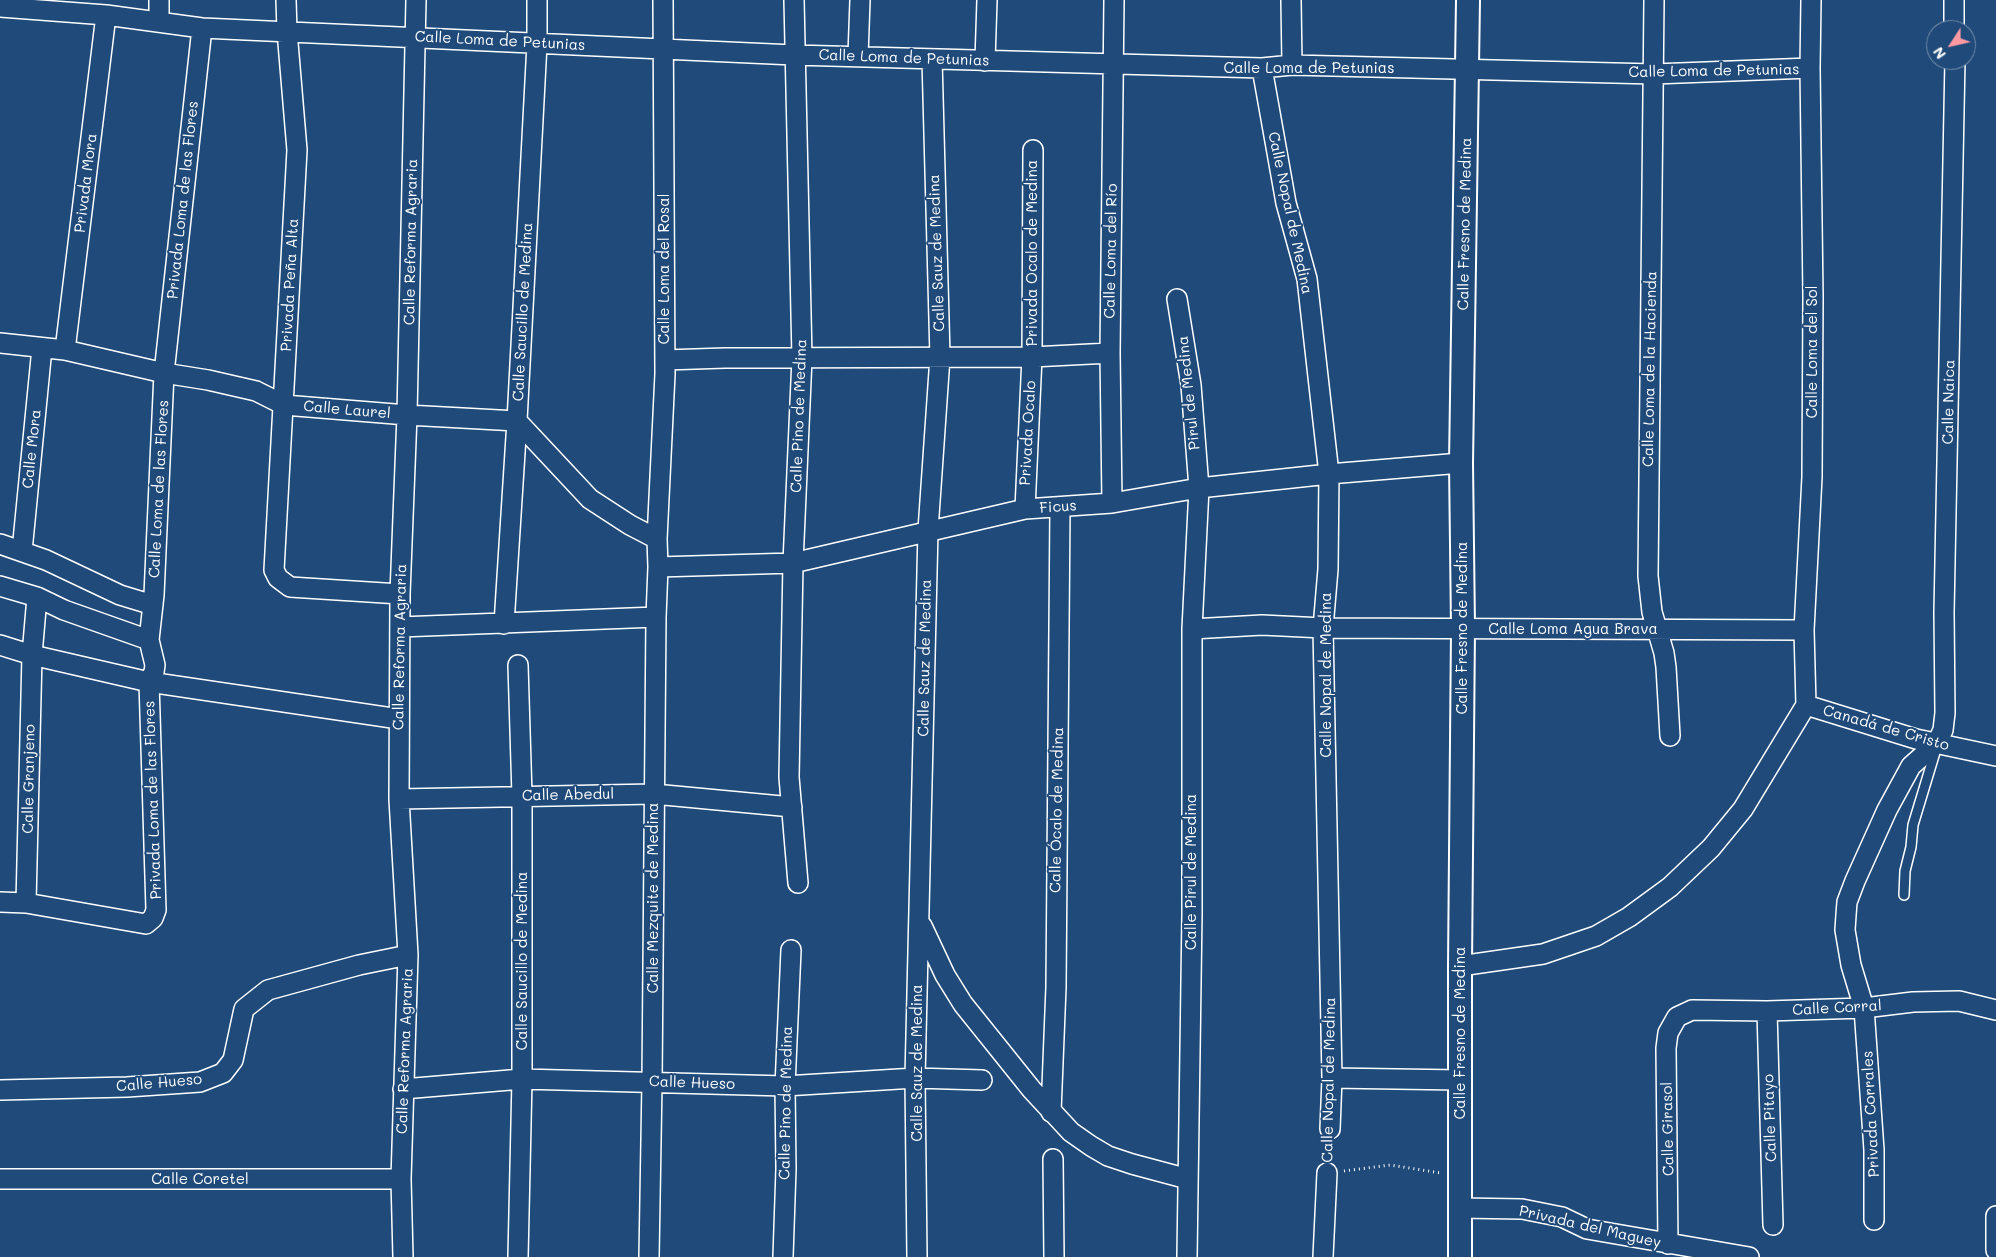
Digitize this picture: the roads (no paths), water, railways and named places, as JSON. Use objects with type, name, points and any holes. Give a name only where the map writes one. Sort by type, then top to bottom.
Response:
[{"type":"street","points":[[159,0],[159,21]]},
{"type":"street","name":"Privada Peña Alta","points":[[286,0],[297,150],[274,570],[278,578],[290,587],[400,594]]},
{"type":"street","name":"Calle Reforma Agraria","points":[[403,1257],[401,1180],[408,955],[399,799],[400,594],[407,416],[416,0]]},
{"type":"street","name":"Calle Saucillo de Medina","points":[[504,624],[517,421],[537,0]]},
{"type":"street","name":"Calle Loma del Rosal","points":[[657,539],[665,360],[663,0]]},
{"type":"street","name":"Calle Pino de Medina","points":[[794,0],[802,358],[793,563],[789,777],[798,883]]},
{"type":"street","points":[[858,56],[860,0]]},
{"type":"street","points":[[985,61],[987,0]]},
{"type":"street","name":"Calle Loma del Río","points":[[1112,503],[1110,353],[1114,0]]},
{"type":"street","points":[[1292,0],[1292,65]]},
{"type":"street","name":"Calle Fresno de Medina","points":[[1460,1257],[1463,628],[1461,463],[1468,0]]},
{"type":"street","name":"Calle Loma de la Hacienda","points":[[1654,0],[1648,576],[1649,596],[1666,667],[1670,736]]},
{"type":"street","name":"Calle Loma del Sol","points":[[1806,705],[1804,630],[1812,477],[1811,0]]},
{"type":"street","points":[[1954,0],[1954,20]]},
{"type":"street","name":"Calle Loma de Petunias","points":[[0,6],[31,4],[202,28],[416,36],[536,44],[794,55],[1113,65],[1262,68],[1292,65],[1654,74],[1810,68]]},
{"type":"street","name":"Privada Mora","points":[[66,350],[106,15]]},
{"type":"street","name":"Privada Loma de las Flores","points":[[164,373],[202,28]]},
{"type":"street","name":"Calle Sauz de Medina","points":[[917,1257],[915,1078],[928,530],[940,357],[932,59]]},
{"type":"street","name":"Calle Nopal de Medina","points":[[1262,68],[1286,203],[1307,279],[1329,474],[1328,569],[1323,628],[1332,1078],[1330,1129]]},
{"type":"street","name":"Calle Naica","points":[[1937,743],[1943,730],[1946,713],[1945,602],[1955,70]]},
{"type":"street","name":"Privada Ocalo de Medina","points":[[1032,357],[1033,150]]},
{"type":"street","name":"Pirul de Medina","points":[[1177,299],[1191,385],[1199,488]]},
{"type":"street","name":"Calle Laurel","points":[[0,343],[66,350],[164,373],[208,380],[256,391],[284,405],[407,416],[517,421]]},
{"type":"street","name":"Calle Mora","points":[[22,551],[42,348]]},
{"type":"street","points":[[665,360],[1032,357],[1110,353]]},
{"type":"street","name":"Privada Ocalo","points":[[1024,509],[1032,357]]},
{"type":"street","name":"Calle Loma de las Flores","points":[[149,640],[153,605],[164,373]]},
{"type":"street","points":[[517,421],[590,499],[630,525],[657,539]]},
{"type":"street","name":"Ficus","points":[[658,567],[793,563],[1024,509],[1112,503],[1199,488],[1329,474],[1461,463]]},
{"type":"street","name":"Calle Pirul de Medina","points":[[1187,1257],[1192,913],[1192,629],[1199,488]]},
{"type":"street","name":"Calle Ócalo de Medina","points":[[1051,1112],[1056,987],[1060,508]]},
{"type":"street","name":"Calle Mezquite de Medina","points":[[649,1257],[657,539]]},
{"type":"street","points":[[0,544],[22,551],[120,594],[153,605]]},
{"type":"street","points":[[0,586],[37,597],[64,610],[149,640]]},
{"type":"street","name":"Calle Granjeno","points":[[26,903],[32,655],[37,597]]},
{"type":"street","points":[[400,627],[656,616]]},
{"type":"street","name":"Calle Loma Agua Brava","points":[[1192,629],[1262,624],[1323,628],[1804,630]]},
{"type":"street","name":"Privada Loma de las Flores","points":[[26,903],[146,924],[153,918],[156,910],[149,682],[155,665],[149,640]]},
{"type":"street","points":[[0,645],[32,655],[149,682],[399,719]]},
{"type":"street","name":"Calle Saucillo de Medina","points":[[518,665],[522,796],[522,1079],[518,1257]]},
{"type":"street","points":[[1460,966],[1543,954],[1596,936],[1629,917],[1670,887],[1711,848],[1743,809],[1806,705]]},
{"type":"street","name":"Canadá de Cristo","points":[[1806,705],[1916,739],[1996,756]]},
{"type":"street","points":[[1864,1008],[1851,965],[1845,930],[1847,902],[1873,840],[1911,766],[1937,743]]},
{"type":"street","name":"Calle Abedul","points":[[399,799],[654,794],[792,807]]},
{"type":"street","points":[[0,902],[26,903]]},
{"type":"street","points":[[919,919],[945,975],[963,1004],[1013,1067],[1051,1112],[1071,1132],[1108,1156],[1188,1179]]},
{"type":"street","name":"Calle Pino de Medina","points":[[783,1257],[786,1169],[785,1086],[791,950]]},
{"type":"street","name":"Calle Hueso","points":[[0,1090],[127,1087],[200,1082],[223,1073],[233,1060],[244,1009],[268,990],[359,965],[408,955]]},
{"type":"street","name":"Calle Corral","points":[[1677,1017],[1692,1010],[1767,1011],[1864,1008],[1913,1002],[1960,1001],[1996,1010]]},
{"type":"street","name":"Privada Corrales","points":[[1864,1008],[1874,1150],[1874,1220]]},
{"type":"street","name":"Calle Pitayo","points":[[1767,1011],[1773,1225]]},
{"type":"street","name":"Calle Girasol","points":[[1668,1244],[1666,1048],[1668,1033],[1677,1017]]},
{"type":"street","name":"Calle Hueso","points":[[403,1090],[522,1079],[785,1086],[915,1078],[982,1080]]},
{"type":"street","points":[[1332,1078],[1460,1080]]},
{"type":"street","points":[[1053,1159],[1054,1257]]},
{"type":"street","name":"Calle Nopal de Medina","points":[[1323,1257],[1327,1173]]},
{"type":"street","name":"Calle Coretel","points":[[0,1180],[401,1180]]},
{"type":"street","name":"Privada del Maguey","points":[[1460,1208],[1522,1210],[1562,1217],[1587,1229],[1749,1257]]},
{"type":"street","points":[[1996,1216],[1996,1250]]},
{"type":"lane","points":[[1904,895],[1905,871],[1911,847],[1913,825],[1937,743]]}]
